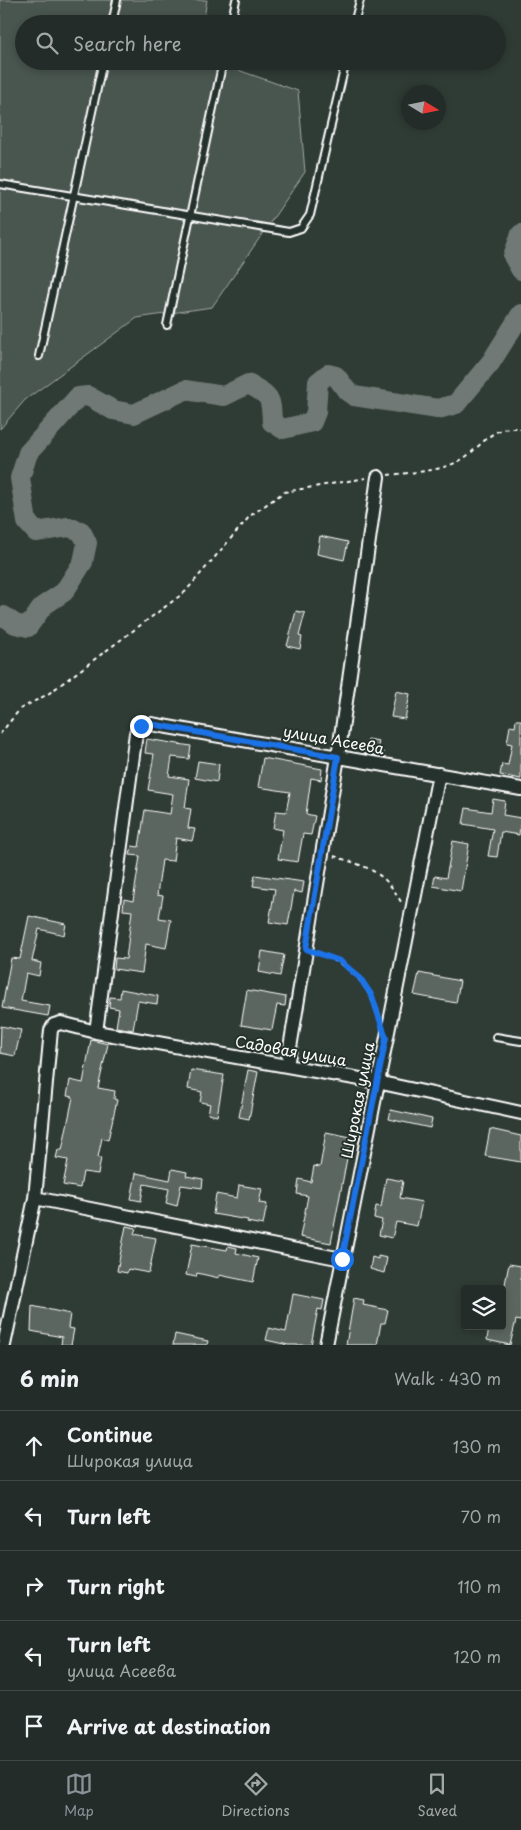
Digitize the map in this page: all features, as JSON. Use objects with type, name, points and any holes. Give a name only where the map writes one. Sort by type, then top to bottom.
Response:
[{"type":"street","points":[[287,1066],[338,757],[378,477]]},
{"type":"street","name":"улица Асеева","points":[[96,1032],[136,733],[141,726],[151,724],[521,789]]},
{"type":"street","name":"Широкая улица","points":[[326,1345],[439,774]]},
{"type":"street","name":"Садовая улица","points":[[35,1198],[51,1030],[54,1025],[61,1023],[96,1032],[377,1082],[521,1113]]},
{"type":"street","points":[[4,1345],[35,1198],[342,1259]]},
{"type":"lane","points":[[114,15],[117,0]]},
{"type":"lane","points":[[233,15],[236,0]]},
{"type":"lane","points":[[356,15],[360,0]]},
{"type":"lane","points":[[39,356],[102,70]]},
{"type":"lane","points":[[167,325],[221,70]]},
{"type":"lane","points":[[0,184],[191,214],[289,232],[301,228],[310,215],[344,70]]},
{"type":"lane","points":[[496,1037],[521,1041]]},
{"type":"path","points":[[0,734],[20,709],[48,694],[185,592],[250,516],[284,492],[454,464],[466,456],[490,434],[503,429],[521,429]]},
{"type":"path","points":[[322,852],[372,868],[383,876],[400,900],[410,920]]},
{"type":"path","points":[[306,949],[340,961],[360,978],[372,996],[386,1038]]},
{"type":"shaded area","points":[[0,0],[207,0],[204,15],[15,15],[15,70],[238,70],[298,91],[305,172],[212,307],[137,318],[25,400],[0,429]]},
{"type":"building","points":[[320,536],[348,542],[344,560],[317,554]]},
{"type":"building","points":[[296,611],[305,613],[299,636],[302,637],[300,649],[287,646]]},
{"type":"building","points":[[396,691],[410,694],[405,719],[391,717]]},
{"type":"building","points":[[516,720],[521,720],[521,779],[500,775],[502,764],[508,765],[512,744],[507,743],[510,726],[515,727]]},
{"type":"building","points":[[147,739],[191,746],[189,759],[172,757],[169,776],[189,779],[185,808],[191,809],[188,828],[195,829],[192,841],[176,838],[173,861],[162,860],[157,895],[163,896],[159,918],[171,920],[166,948],[146,944],[142,973],[114,969],[115,958],[126,959],[132,911],[123,910],[124,899],[133,901],[140,856],[130,855],[132,846],[139,847],[145,810],[170,814],[173,794],[148,790],[154,754],[145,753]]},
{"type":"building","points":[[368,739],[379,741],[377,751],[384,752],[383,757],[365,753]]},
{"type":"building","points":[[263,758],[322,769],[321,780],[311,778],[306,814],[315,816],[311,835],[303,834],[298,862],[278,859],[283,830],[273,828],[276,811],[286,812],[290,792],[258,787]]},
{"type":"building","points":[[198,761],[219,764],[217,782],[195,778]]},
{"type":"building","points":[[493,799],[505,801],[503,815],[521,818],[519,835],[501,832],[497,857],[488,856],[493,829],[463,824],[466,808],[491,812]]},
{"type":"building","points":[[453,841],[469,844],[461,891],[433,886],[435,876],[446,878]]},
{"type":"building","points":[[255,875],[304,882],[302,893],[294,891],[288,925],[269,922],[275,889],[253,886]]},
{"type":"building","points":[[29,916],[66,924],[64,935],[39,929],[32,961],[41,963],[39,976],[26,973],[21,1001],[50,1006],[48,1016],[2,1008],[11,958],[20,959]]},
{"type":"building","points":[[262,951],[284,955],[280,976],[259,972]]},
{"type":"building","points":[[419,973],[460,981],[456,1003],[414,995]]},
{"type":"building","points":[[121,989],[158,996],[157,1004],[138,1001],[133,1030],[116,1027],[119,1009],[109,1007],[110,997],[120,998]]},
{"type":"building","points":[[247,990],[286,997],[285,1006],[277,1005],[272,1030],[241,1025]]},
{"type":"building","points":[[1,1026],[21,1030],[15,1056],[0,1053]]},
{"type":"building","points":[[91,1040],[108,1044],[98,1088],[115,1091],[114,1099],[117,1100],[108,1140],[102,1138],[98,1157],[101,1158],[98,1174],[83,1172],[80,1188],[63,1185],[68,1160],[56,1158],[58,1150],[62,1150],[73,1097],[67,1096],[70,1080],[83,1083]]},
{"type":"building","points":[[191,1070],[224,1075],[217,1116],[208,1114],[210,1104],[200,1102],[202,1092],[188,1089]]},
{"type":"building","points":[[248,1070],[258,1072],[249,1119],[239,1117]]},
{"type":"building","points":[[391,1110],[432,1119],[430,1128],[389,1119]]},
{"type":"building","points":[[490,1129],[521,1136],[521,1162],[485,1156]]},
{"type":"building","points":[[326,1132],[351,1137],[331,1243],[300,1237],[308,1196],[297,1194],[299,1179],[311,1182],[314,1166],[320,1167]]},
{"type":"building","points":[[172,1169],[187,1172],[186,1176],[203,1179],[202,1188],[181,1185],[177,1206],[166,1203],[169,1189],[144,1184],[141,1201],[131,1199],[136,1173],[170,1180]]},
{"type":"building","points":[[386,1178],[403,1181],[400,1198],[422,1202],[417,1226],[396,1222],[392,1238],[379,1235],[382,1220],[374,1218],[376,1206],[381,1207]]},
{"type":"building","points":[[239,1185],[262,1189],[259,1203],[267,1204],[263,1225],[247,1222],[248,1220],[213,1214],[216,1194],[237,1198]]},
{"type":"building","points":[[126,1226],[136,1228],[134,1234],[156,1238],[149,1273],[128,1269],[127,1273],[117,1271]]},
{"type":"building","points":[[192,1244],[227,1250],[228,1246],[237,1248],[236,1253],[258,1258],[253,1282],[219,1275],[219,1278],[197,1273],[196,1277],[186,1275]]},
{"type":"building","points":[[378,1256],[387,1258],[384,1273],[370,1269],[372,1257],[378,1259]]},
{"type":"building","points":[[509,1264],[521,1266],[521,1321],[516,1320],[510,1345],[487,1340],[488,1330],[506,1330],[505,1285]]},
{"type":"building","points":[[293,1294],[324,1300],[322,1310],[318,1309],[311,1345],[288,1345],[266,1340],[269,1328],[286,1332]]},
{"type":"building","points":[[354,1298],[364,1300],[363,1305],[388,1310],[385,1323],[381,1323],[377,1345],[346,1345]]},
{"type":"building","points":[[32,1306],[70,1314],[68,1328],[74,1329],[71,1345],[61,1345],[62,1337],[31,1331]]},
{"type":"building","points":[[175,1334],[208,1341],[207,1345],[173,1345]]},
{"type":"waterway","points":[[521,234],[513,256],[521,270]]},
{"type":"waterway","points":[[0,617],[4,616],[15,624],[28,627],[43,606],[64,592],[83,562],[87,543],[81,531],[68,527],[36,532],[27,522],[20,478],[28,453],[78,397],[88,396],[113,410],[134,414],[185,390],[224,396],[248,384],[261,391],[268,398],[272,422],[283,429],[312,422],[316,412],[318,382],[328,374],[336,376],[347,391],[354,396],[438,409],[456,404],[491,362],[521,314]]},
{"type":"route","points":[[141,726],[151,724],[338,757],[306,949],[340,961],[360,978],[372,996],[386,1038],[342,1259]]}]
